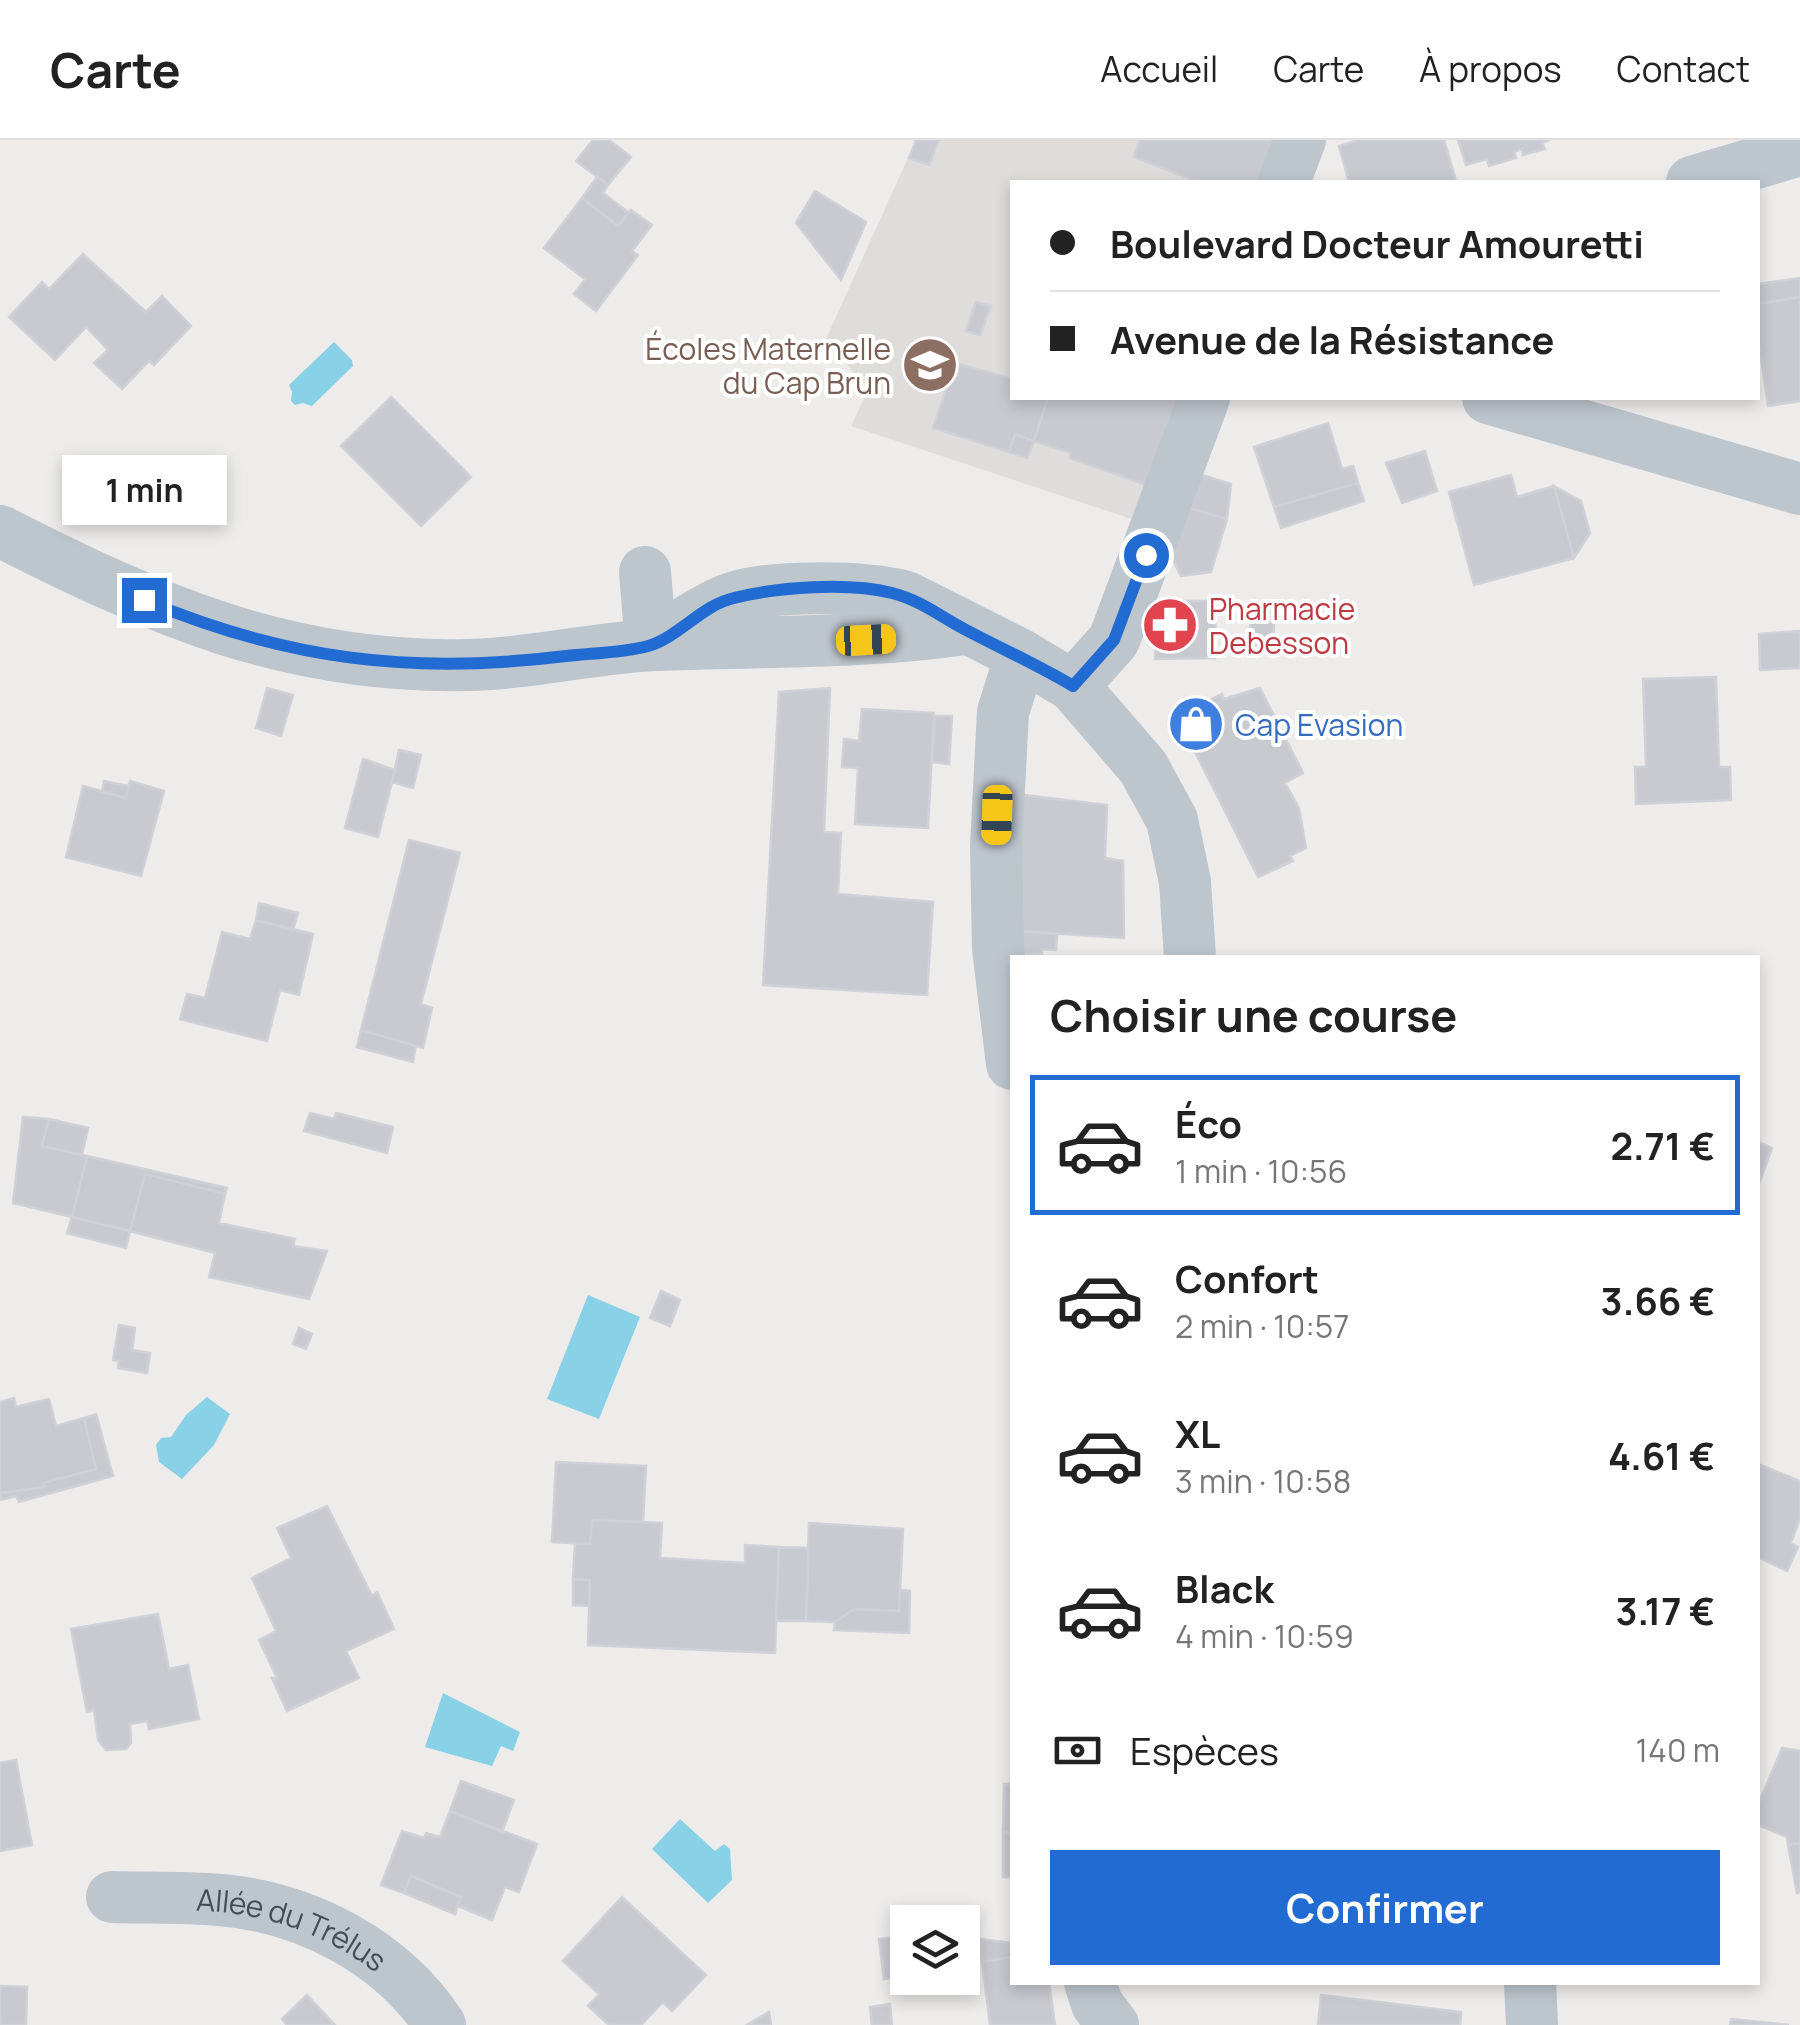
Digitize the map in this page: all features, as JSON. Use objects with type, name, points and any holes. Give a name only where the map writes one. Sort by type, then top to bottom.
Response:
[{"type":"street","points":[[1285,180],[1300,140]]},
{"type":"street","points":[[1699,180],[1800,150]]},
{"type":"street","points":[[1073,686],[1114,640],[1203,400]]},
{"type":"street","points":[[1495,400],[1800,489]]},
{"type":"street","points":[[0,531],[190,620],[324,656],[466,665],[651,646],[866,640],[965,630]]},
{"type":"street","points":[[645,572],[651,646]]},
{"type":"street","points":[[651,646],[734,580],[786,590],[845,588],[888,592],[927,606],[965,630],[1021,655],[1073,686],[1143,766],[1172,820],[1184,882],[1190,955]]},
{"type":"street","points":[[704,644],[722,623],[734,580]]},
{"type":"street","points":[[1010,1047],[998,948],[996,846],[1003,712],[1021,655]]},
{"type":"street","name":"Allée du Trélus","points":[[112,1898],[222,1900],[301,1917],[372,1955],[402,1980],[440,2025]]},
{"type":"street","points":[[1091,1985],[1097,2004],[1113,2025]]},
{"type":"street","points":[[1530,1985],[1532,2025]]},
{"type":"shaded area","name":"Écoles Maternelle du Cap Brun","points":[[916,140],[1300,140],[1285,180],[1010,180],[1010,400],[1203,400],[1156,527],[851,426],[868,390],[826,339]]},
{"type":"water","points":[[334,342],[353,366],[312,406],[295,405],[289,385]]},
{"type":"water","points":[[588,1295],[640,1317],[599,1419],[547,1399]]},
{"type":"water","points":[[207,1397],[230,1414],[214,1445],[182,1479],[159,1462],[156,1445],[161,1438],[171,1437],[186,1415]]},
{"type":"water","points":[[443,1693],[520,1732],[513,1751],[501,1746],[492,1766],[425,1747]]},
{"type":"water","points":[[680,1819],[715,1851],[724,1844],[730,1849],[732,1880],[708,1903],[652,1849]]},
{"type":"building","points":[[593,140],[609,140],[631,157],[608,185],[576,161]]},
{"type":"building","points":[[916,140],[939,140],[929,165],[909,158]]},
{"type":"building","points":[[1140,140],[1274,140],[1259,180],[1193,180],[1134,157]]},
{"type":"building","points":[[1358,140],[1444,140],[1456,180],[1348,180],[1339,146]]},
{"type":"building","points":[[1458,140],[1549,140],[1542,143],[1545,149],[1523,155],[1522,149],[1514,152],[1516,158],[1489,166],[1487,159],[1466,165]]},
{"type":"building","points":[[597,177],[608,185],[603,193],[629,213],[618,226],[582,198]]},
{"type":"building","points":[[815,191],[866,222],[841,280],[796,223]]},
{"type":"building","points":[[582,198],[618,226],[631,210],[652,225],[632,251],[638,255],[596,311],[574,294],[585,279],[544,248]]},
{"type":"building","points":[[83,254],[146,312],[162,296],[191,326],[154,365],[149,361],[122,389],[94,363],[108,350],[86,327],[55,360],[9,317],[42,282],[49,289]]},
{"type":"building","points":[[1800,278],[1800,297],[1760,304],[1760,284]]},
{"type":"building","points":[[1800,297],[1800,401],[1768,406],[1760,349],[1760,304]]},
{"type":"building","points":[[976,302],[991,306],[980,335],[966,331]]},
{"type":"building","points":[[955,363],[1010,378],[1010,400],[1047,400],[1034,441],[1015,434],[1009,452],[933,428]]},
{"type":"building","points":[[391,397],[471,477],[421,526],[341,446]]},
{"type":"building","points":[[1047,400],[1176,400],[1146,485],[1034,441]]},
{"type":"building","points":[[1328,423],[1342,469],[1353,466],[1358,483],[1274,507],[1254,447]]},
{"type":"building","points":[[1015,434],[1034,441],[1027,458],[1009,452]]},
{"type":"building","points":[[1425,451],[1437,491],[1402,503],[1386,463]]},
{"type":"building","points":[[1198,474],[1231,484],[1227,519],[1186,507]]},
{"type":"building","points":[[1511,475],[1517,497],[1554,486],[1574,558],[1474,585],[1449,492]]},
{"type":"building","points":[[1358,483],[1364,501],[1281,528],[1274,507]]},
{"type":"building","points":[[1554,486],[1581,501],[1590,533],[1574,558]]},
{"type":"building","points":[[1186,507],[1227,519],[1211,572],[1181,576],[1171,556]]},
{"type":"building","points":[[1158,601],[1216,601],[1215,658],[1155,659]]},
{"type":"building","points":[[1252,601],[1275,602],[1273,646],[1249,645]]},
{"type":"building","points":[[1800,631],[1800,668],[1760,670],[1759,634]]},
{"type":"building","points":[[1716,677],[1719,767],[1730,767],[1731,800],[1636,804],[1635,767],[1646,767],[1643,679]]},
{"type":"building","points":[[267,688],[293,695],[281,736],[256,728]]},
{"type":"building","points":[[830,688],[824,832],[841,833],[838,894],[933,902],[927,995],[763,985],[779,692]]},
{"type":"building","points":[[1260,688],[1303,773],[1285,783],[1299,808],[1306,848],[1290,856],[1293,861],[1258,877],[1177,716],[1222,694],[1224,699]]},
{"type":"building","points":[[862,709],[934,713],[928,828],[855,824],[858,768],[842,767],[844,739],[859,741]]},
{"type":"building","points":[[935,716],[952,716],[949,764],[932,762]]},
{"type":"building","points":[[399,750],[421,755],[413,788],[392,782]]},
{"type":"building","points":[[363,759],[395,770],[378,837],[345,828]]},
{"type":"building","points":[[104,781],[128,786],[126,798],[102,792]]},
{"type":"building","points":[[130,781],[164,791],[141,876],[66,857],[83,786],[126,798]]},
{"type":"building","points":[[1015,794],[1107,805],[1105,858],[1123,861],[1124,938],[1015,931]]},
{"type":"building","points":[[409,840],[460,853],[421,1004],[432,1008],[423,1048],[361,1030]]},
{"type":"building","points":[[259,903],[298,913],[293,930],[256,920]]},
{"type":"building","points":[[256,920],[313,934],[299,995],[280,990],[267,1041],[180,1019],[187,994],[205,998],[222,932],[250,939]]},
{"type":"building","points":[[1015,931],[1057,934],[1056,950],[1015,953]]},
{"type":"building","points":[[361,1030],[416,1046],[413,1062],[357,1047]]},
{"type":"building","points":[[310,1113],[334,1119],[336,1113],[393,1127],[387,1153],[304,1131]]},
{"type":"building","points":[[23,1117],[49,1119],[42,1146],[87,1156],[72,1217],[13,1203]]},
{"type":"building","points":[[49,1119],[88,1128],[82,1155],[42,1146]]},
{"type":"building","points":[[1760,1143],[1772,1148],[1760,1181]]},
{"type":"building","points":[[87,1156],[227,1188],[225,1194],[145,1174],[130,1231],[72,1217]]},
{"type":"building","points":[[145,1174],[225,1194],[219,1223],[295,1239],[293,1246],[327,1251],[309,1299],[209,1277],[215,1253],[130,1231]]},
{"type":"building","points":[[72,1217],[130,1231],[126,1248],[67,1233]]},
{"type":"building","points":[[661,1291],[680,1300],[670,1326],[650,1318]]},
{"type":"building","points":[[119,1325],[135,1328],[132,1350],[150,1353],[147,1373],[118,1368],[119,1361],[113,1360]]},
{"type":"building","points":[[299,1328],[312,1334],[306,1349],[293,1344]]},
{"type":"building","points":[[14,1398],[16,1407],[49,1399],[56,1426],[84,1418],[96,1469],[43,1483],[45,1487],[0,1493],[0,1402]]},
{"type":"building","points":[[96,1414],[113,1476],[19,1502],[16,1496],[0,1500],[0,1493],[45,1487],[43,1483],[96,1469],[84,1418]]},
{"type":"building","points":[[556,1462],[646,1466],[643,1522],[592,1520],[590,1544],[552,1542]]},
{"type":"building","points":[[1760,1465],[1800,1481],[1800,1518],[1791,1543],[1798,1547],[1787,1571],[1760,1558]]},
{"type":"building","points":[[327,1506],[372,1596],[377,1592],[394,1629],[346,1651],[359,1678],[287,1711],[259,1640],[276,1631],[252,1578],[291,1558],[277,1528]]},
{"type":"building","points":[[592,1520],[662,1523],[660,1558],[745,1563],[745,1545],[779,1547],[775,1653],[588,1645],[590,1580],[573,1579],[575,1543],[590,1544]]},
{"type":"building","points":[[809,1523],[903,1529],[899,1611],[854,1609],[835,1622],[806,1621]]},
{"type":"building","points":[[779,1547],[809,1548],[806,1621],[776,1621]]},
{"type":"building","points":[[573,1579],[590,1580],[589,1606],[573,1605]]},
{"type":"building","points":[[900,1590],[910,1591],[909,1633],[834,1630],[835,1622],[854,1609],[899,1611]]},
{"type":"building","points":[[158,1614],[169,1669],[188,1665],[199,1719],[149,1729],[147,1721],[130,1724],[131,1743],[126,1749],[106,1750],[98,1740],[94,1710],[87,1712],[71,1629]]},
{"type":"building","points":[[1782,1748],[1800,1751],[1800,1843],[1788,1845],[1787,1837],[1760,1826],[1760,1800]]},
{"type":"building","points":[[16,1760],[32,1845],[0,1851],[0,1763]]},
{"type":"building","points":[[461,1781],[514,1800],[502,1832],[450,1811]]},
{"type":"building","points":[[1004,1784],[1010,1784],[1010,1833],[1003,1832]]},
{"type":"building","points":[[450,1811],[537,1844],[519,1892],[505,1887],[492,1920],[458,1906],[461,1897],[411,1876],[404,1893],[381,1885],[402,1831],[424,1838],[426,1833],[440,1837]]},
{"type":"building","points":[[1003,1832],[1010,1833],[1010,1877],[1003,1877]]},
{"type":"building","points":[[1800,1843],[1800,1892],[1797,1893],[1788,1845]]},
{"type":"building","points":[[411,1876],[461,1897],[455,1914],[404,1893]]},
{"type":"building","points":[[622,1897],[706,1975],[672,2011],[663,2002],[641,2025],[609,2025],[588,2006],[599,1994],[563,1961]]},
{"type":"building","points":[[890,1938],[890,1978],[884,1979],[879,1939]]},
{"type":"building","points":[[980,1939],[1010,1943],[1010,1957],[982,1962]]},
{"type":"building","points":[[1010,1957],[1010,1985],[1049,1985],[1055,2025],[990,2025],[982,1962]]},
{"type":"building","points":[[0,1986],[27,1987],[26,2025],[0,2025]]},
{"type":"building","points":[[307,1995],[335,2025],[287,2025],[282,2019]]},
{"type":"building","points":[[1321,1995],[1461,2012],[1460,2025],[1318,2025]]},
{"type":"building","points":[[890,2004],[892,2025],[872,2025],[870,2007]]},
{"type":"building","points":[[769,2012],[771,2025],[747,2025]]},
{"type":"building","points":[[1731,2019],[1789,2025],[1730,2025]]},
{"type":"place","name":"Écoles Maternelle du Cap Brun","points":[[930,365]]},
{"type":"place","name":"Pharmacie Debesson","points":[[1170,625]]},
{"type":"place","name":"Cap Evasion","points":[[1196,724]]},
{"type":"route","points":[[144,600],[233,634],[324,656],[466,665],[651,646],[730,598],[786,590],[845,588],[888,592],[927,606],[1073,686],[1114,640],[1146,555]]}]
